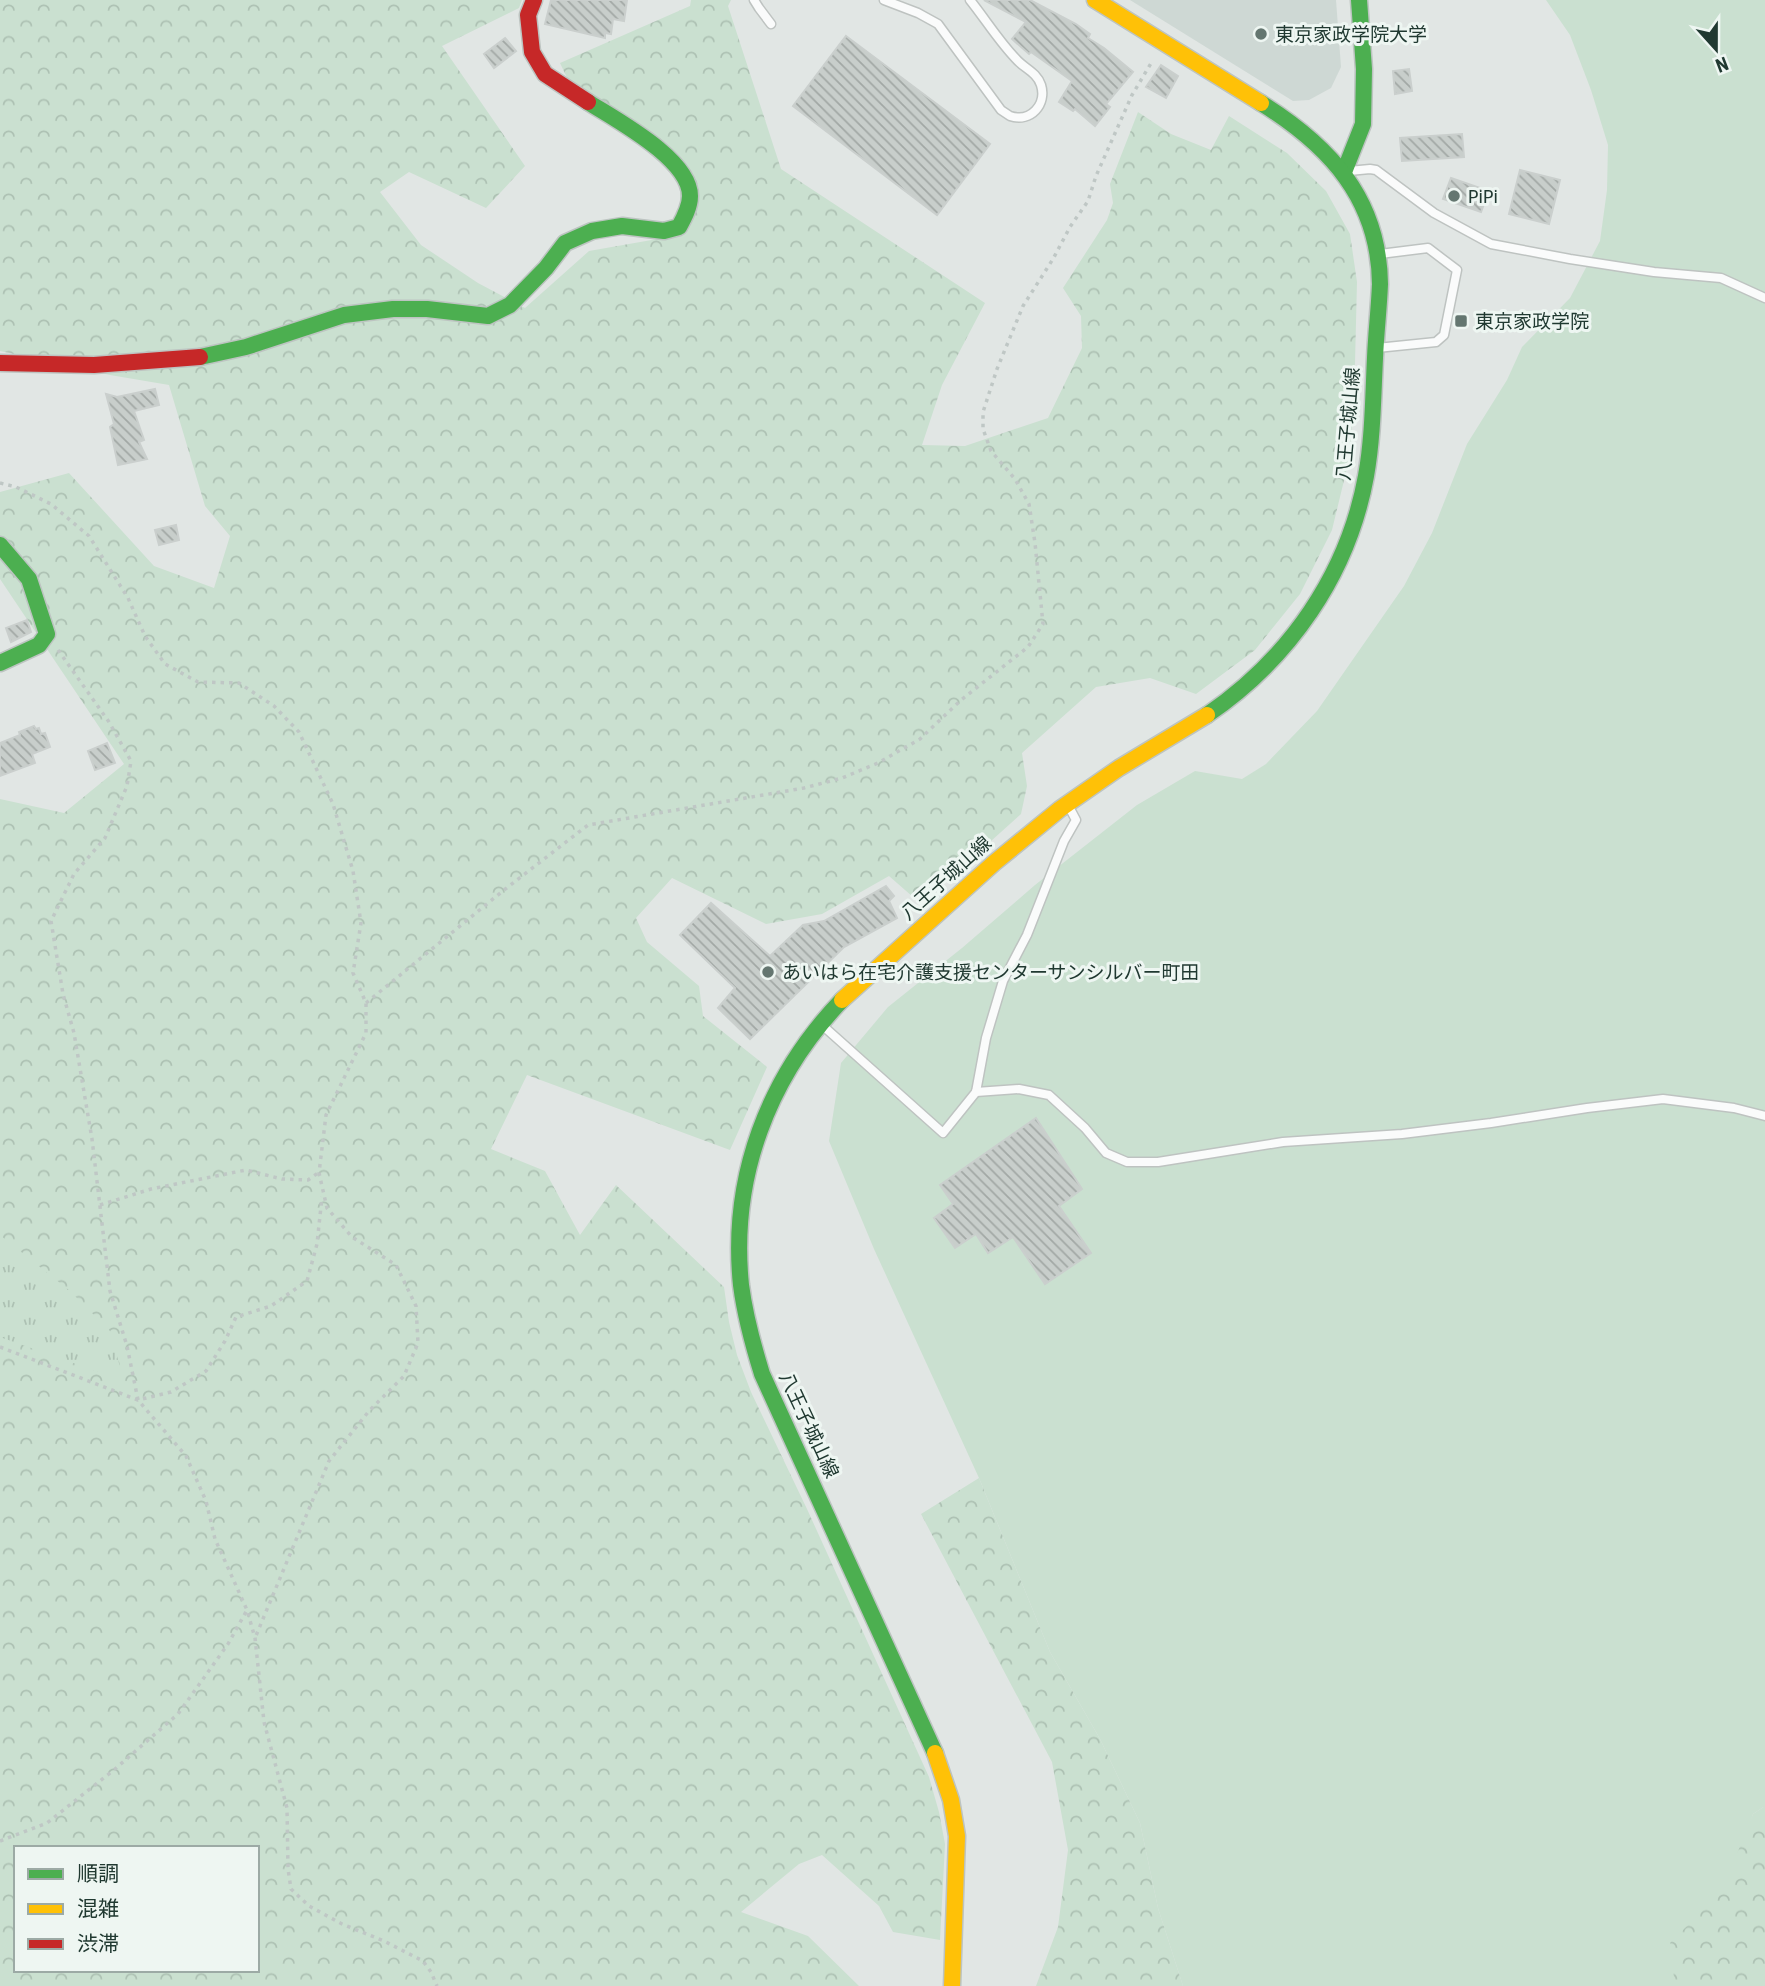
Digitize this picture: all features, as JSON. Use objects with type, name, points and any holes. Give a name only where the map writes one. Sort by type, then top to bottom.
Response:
[{"type":"main road","points":[[0,363],[94,365],[206,355],[246,347],[344,315],[393,309],[437,310],[488,316],[510,305],[546,268],[565,243],[592,231],[622,226],[664,230],[679,227],[690,195],[684,175],[665,153],[545,74],[532,52],[528,15],[534,0]]},
{"type":"main road","name":"八王子城山線","points":[[952,1986],[958,1835],[948,1787],[935,1753],[762,1374],[752,1346],[738,1247],[740,1211],[754,1143],[766,1111],[786,1072],[820,1023],[853,988],[1004,853],[1066,804],[1209,713],[1248,683],[1281,652],[1327,588],[1340,560],[1361,497],[1368,461],[1380,283],[1377,254],[1366,215],[1344,172],[1326,152],[1285,118],[1095,0]]},
{"type":"main road","points":[[1344,172],[1363,124],[1364,69],[1359,0]]},
{"type":"main road","points":[[0,545],[29,579],[47,634],[39,645],[0,663]]},
{"type":"lane","points":[[754,0],[771,24]]},
{"type":"lane","points":[[884,0],[938,24],[1001,110],[1011,116],[1025,116],[1036,111],[1042,102],[1043,93],[1037,76],[1018,61],[970,0]]},
{"type":"lane","points":[[1344,172],[1377,170],[1434,212],[1491,244],[1642,270],[1721,278],[1765,298]]},
{"type":"lane","points":[[1376,349],[1436,342],[1444,335],[1457,270],[1428,248],[1377,254]]},
{"type":"lane","points":[[820,1023],[943,1133],[976,1092],[986,1038],[1003,981],[1027,935],[1064,841],[1076,820],[1066,804]]},
{"type":"lane","points":[[976,1092],[1019,1089],[1049,1095],[1085,1128],[1106,1153],[1127,1162],[1158,1162],[1283,1142],[1415,1132],[1663,1099],[1734,1108],[1765,1116]]},
{"type":"path","points":[[366,1003],[588,825],[804,788],[842,778],[878,763],[920,739],[961,700],[1028,647],[1043,624],[1029,504],[1015,479],[991,451],[982,429],[983,412],[1023,306],[1088,201],[1096,176],[1132,95],[1164,43]]},
{"type":"path","points":[[0,483],[16,487],[51,504],[89,536],[128,598],[145,636],[165,664],[198,682],[239,683],[275,706],[299,732],[333,804],[353,871],[361,923],[353,972],[366,1003],[366,1033],[326,1115],[318,1173],[327,1208],[352,1237],[396,1265],[416,1306],[418,1343],[404,1376],[369,1411],[329,1461],[256,1638]]},
{"type":"path","points":[[47,634],[109,722],[131,761],[127,786],[105,838],[74,874],[51,921],[92,1139],[110,1291],[127,1346],[138,1400]]},
{"type":"path","points":[[100,1206],[151,1189],[246,1170],[282,1179],[308,1180],[318,1173]]},
{"type":"path","points":[[138,1400],[171,1392],[206,1371],[236,1317],[271,1306],[307,1280],[317,1244],[323,1192]]},
{"type":"path","points":[[0,1347],[138,1400],[186,1456],[206,1501],[215,1539],[247,1610],[256,1638],[264,1721],[287,1808],[291,1889],[309,1906],[423,1961],[437,1986]]},
{"type":"path","points":[[0,1841],[47,1823],[178,1714],[228,1644],[247,1610]]},
{"type":"shaded area","name":"東京家政学院大学","points":[[1130,0],[1336,0],[1341,67],[1331,88],[1309,100],[1293,101]]},
{"type":"green space","points":[[0,0],[522,0],[519,8],[442,46],[525,166],[486,208],[409,172],[380,192],[421,245],[478,283],[525,308],[589,251],[680,235],[680,159],[570,84],[560,63],[690,6],[691,0],[731,0],[728,6],[781,169],[985,303],[942,385],[922,445],[965,446],[1048,418],[1082,348],[1081,316],[1063,288],[1107,220],[1113,203],[1110,184],[1138,112],[1171,134],[1211,150],[1229,116],[1287,153],[1326,191],[1350,234],[1357,282],[1354,404],[1348,464],[1332,530],[1300,594],[1255,650],[1196,694],[1150,678],[1096,687],[1022,753],[1027,786],[1021,814],[921,904],[889,876],[822,914],[766,924],[672,878],[636,918],[647,942],[699,986],[703,1016],[767,1067],[730,1150],[527,1075],[491,1149],[545,1171],[580,1235],[616,1185],[724,1287],[737,1355],[751,1392],[929,1777],[939,1812],[945,1844],[940,1940],[893,1932],[879,1906],[822,1855],[799,1864],[741,1912],[808,1936],[859,1986],[0,1986],[0,799],[64,813],[124,764],[0,579],[0,492],[69,473],[154,566],[214,588],[230,536],[205,506],[169,385],[0,351]]},
{"type":"green space","points":[[1546,0],[1765,0],[1765,1806],[1753,1814],[1704,1986],[1183,1986],[1158,1908],[1140,1823],[1100,1739],[1050,1652],[979,1478],[874,1249],[829,1141],[841,1063],[888,1007],[1035,885],[1137,805],[1195,771],[1242,779],[1266,764],[1317,711],[1404,586],[1432,533],[1467,444],[1507,380],[1522,347],[1570,298],[1600,241],[1607,190],[1608,145],[1570,35]]},
{"type":"green space","points":[[0,1235],[70,1291],[110,1331],[124,1381],[0,1337]]},
{"type":"green space","points":[[979,1478],[1050,1652],[1100,1739],[1140,1823],[1158,1908],[1183,1986],[1036,1986],[1058,1927],[1068,1850],[1052,1762],[921,1514]]},
{"type":"green space","points":[[1765,1806],[1765,1986],[1675,1986],[1670,1943],[1722,1891],[1753,1814]]},
{"type":"building","points":[[551,0],[627,0],[624,21],[613,19],[611,34],[605,33],[605,38],[545,24]]},
{"type":"building","points":[[984,0],[1030,0],[1076,24],[1090,34],[1088,38],[1133,72],[1106,104],[1110,107],[1095,126],[1075,109],[1073,111],[1059,102],[1072,81],[1031,52],[1029,54],[1012,39],[1026,22]]},
{"type":"building","points":[[846,36],[990,144],[937,215],[793,106]]},
{"type":"building","points":[[505,38],[516,51],[494,68],[484,54]]},
{"type":"building","points":[[1161,65],[1178,76],[1166,98],[1146,87]]},
{"type":"building","points":[[1409,69],[1412,91],[1395,94],[1393,71]]},
{"type":"building","points":[[1462,134],[1464,157],[1402,161],[1400,138]]},
{"type":"building","points":[[1520,170],[1560,180],[1549,224],[1509,214]]},
{"type":"building","points":[[1451,178],[1489,191],[1481,212],[1443,199]]},
{"type":"building","points":[[155,389],[159,405],[134,411],[144,440],[139,442],[147,459],[118,465],[110,427],[114,424],[106,394],[117,397]]},
{"type":"building","points":[[176,525],[179,540],[159,545],[155,530]]},
{"type":"building","points":[[27,620],[31,632],[11,642],[6,628]]},
{"type":"building","points":[[34,726],[39,728],[41,734],[45,733],[50,747],[32,754],[35,763],[0,776],[0,743]]},
{"type":"building","points":[[107,743],[115,763],[95,770],[88,751]]},
{"type":"building","name":"あいはら在宅介護支援センターサンシルバー町田","points":[[886,886],[894,896],[889,901],[897,918],[844,947],[750,1039],[718,1008],[735,988],[680,935],[711,903],[770,956],[803,925],[824,921]]},
{"type":"building","points":[[1036,1118],[1082,1189],[1059,1206],[1091,1253],[1045,1284],[1013,1237],[988,1253],[976,1234],[955,1248],[934,1218],[953,1204],[940,1185]]},
{"type":"traffic: fast","points":[[1344,172],[1363,124],[1364,69],[1359,0]]},
{"type":"traffic: fast","points":[[200,357],[246,347],[344,315],[393,309],[427,309],[488,316],[510,305],[546,268],[565,243],[592,231],[622,226],[664,231],[679,227],[688,208],[690,196],[687,182],[678,168],[650,142],[588,102]]},
{"type":"traffic: fast","points":[[1207,715],[1237,693],[1289,641],[1329,580],[1345,547],[1357,512],[1366,476],[1371,432],[1380,284],[1371,226],[1360,201],[1329,157],[1309,137],[1261,103]]},
{"type":"traffic: fast","points":[[0,545],[29,579],[47,634],[39,645],[0,663]]},
{"type":"traffic: fast","points":[[842,1000],[793,1062],[760,1131],[742,1206],[739,1245],[741,1285],[762,1374],[935,1753]]},
{"type":"traffic: slow","points":[[1095,0],[1261,103]]},
{"type":"traffic: slow","points":[[842,1000],[994,863],[1060,809],[1119,768],[1207,715]]},
{"type":"traffic: slow","points":[[935,1753],[951,1800],[957,1836],[952,1986]]},
{"type":"traffic: jam","points":[[534,0],[528,15],[532,52],[545,74],[588,102]]},
{"type":"traffic: jam","points":[[0,363],[94,365],[200,357]]},
{"type":"place","name":"東京家政学院大学","points":[[1261,34]]},
{"type":"place","name":"PiPi","points":[[1454,196]]},
{"type":"place","name":"東京家政学院","points":[[1461,321]]},
{"type":"place","name":"あいはら在宅介護支援センターサンシルバー町田","points":[[768,972]]}]
